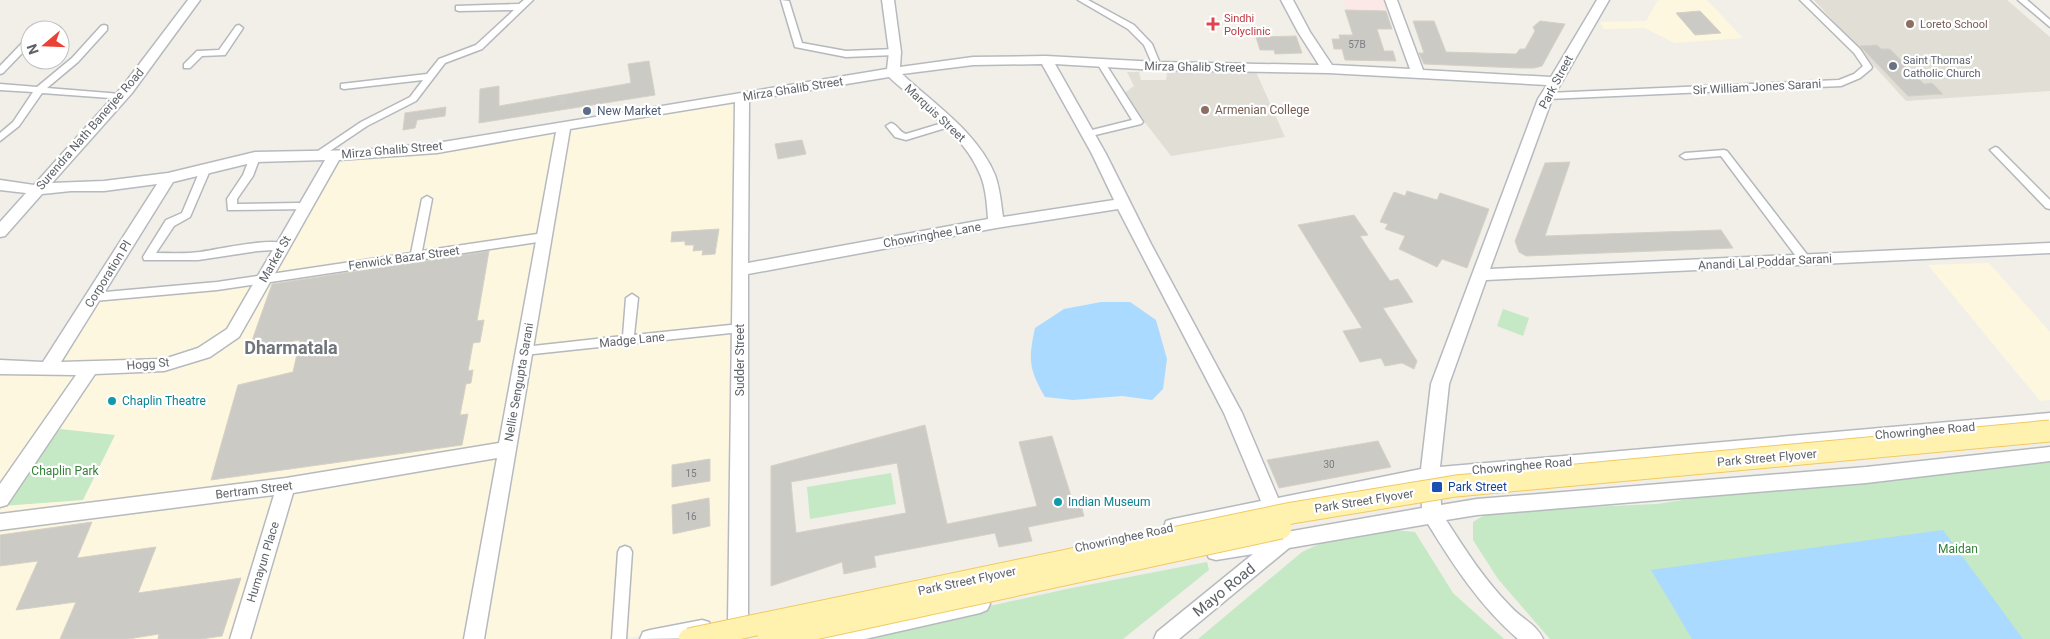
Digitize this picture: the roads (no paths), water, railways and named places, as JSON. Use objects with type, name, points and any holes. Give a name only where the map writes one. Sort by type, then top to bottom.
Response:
[{"type":"main road","name":"Surendra Nath Banerjee Road","points":[[0,232],[121,97],[194,0]]},
{"type":"main road","name":"Marquis Street","points":[[888,0],[895,52],[893,73],[967,141],[978,156],[991,186],[996,223]]},
{"type":"main road","points":[[1287,0],[1304,32],[1328,69]]},
{"type":"main road","points":[[1390,0],[1418,74]]},
{"type":"main road","name":"Park Street","points":[[1432,514],[1430,475],[1440,384],[1541,109],[1555,81],[1603,0]]},
{"type":"main road","name":"Mirza Ghalib Street","points":[[0,185],[36,190],[71,186],[104,186],[168,178],[255,157],[364,155],[437,148],[973,61],[1046,60],[1157,66],[1328,69],[1555,81]]},
{"type":"main road","points":[[1046,60],[1124,203],[1143,244],[1233,413],[1273,506],[1284,541]]},
{"type":"main road","name":"Sudder Street","points":[[738,622],[742,97]]},
{"type":"main road","name":"Nellie Sengupta Sarani","points":[[474,639],[564,126]]},
{"type":"main road","name":"Market St","points":[[204,353],[232,333],[335,155]]},
{"type":"main road","name":"Corporation Pl","points":[[48,369],[168,178]]},
{"type":"main road","name":"Chowringhee Lane","points":[[741,270],[996,223],[1124,203]]},
{"type":"main road","name":"Anandi Lal Poddar Sarani","points":[[1481,275],[2050,248]]},
{"type":"main road","name":"Hogg St","points":[[48,369],[164,365],[204,353]]},
{"type":"main road","points":[[0,367],[48,369]]},
{"type":"main road","points":[[0,499],[90,368]]},
{"type":"main road","name":"Chowringhee Road","points":[[650,639],[738,622],[1273,506],[1430,475],[2050,420]]},
{"type":"main road","name":"Park Street Flyover","points":[[689,639],[1292,513],[1382,496],[1456,486],[2050,431]]},
{"type":"main road","name":"Park Street Flyover","points":[[768,639],[1033,580],[1388,508],[1462,498],[2050,443]]},
{"type":"main road","points":[[1730,447],[1725,455],[1727,466],[1736,476],[1751,484]]},
{"type":"main road","name":"Bertram Street","points":[[0,522],[286,486],[508,449]]},
{"type":"main road","points":[[823,639],[1238,548],[1478,507],[1866,475],[2050,454]]},
{"type":"main road","name":"Humayun Place","points":[[240,639],[286,486]]},
{"type":"main road","points":[[1432,514],[1471,575],[1504,614],[1533,639]]},
{"type":"main road","name":"Mayo Road","points":[[1164,639],[1284,541]]},
{"type":"street","points":[[318,155],[364,124],[413,99],[442,61],[479,47],[529,0]]},
{"type":"street","points":[[1082,0],[1131,27],[1148,44],[1157,66]]},
{"type":"street","name":"Sir William Jones Sarani","points":[[1548,96],[1841,83],[1857,76],[1868,68],[1857,52],[1804,0]]},
{"type":"street","points":[[2022,0],[2050,24]]},
{"type":"street","points":[[786,1],[798,45],[846,54],[895,52]]},
{"type":"street","points":[[459,8],[521,7]]},
{"type":"street","points":[[2036,12],[2050,11]]},
{"type":"street","points":[[0,138],[16,124],[40,89],[75,60],[104,28]]},
{"type":"street","points":[[187,66],[200,53],[222,53],[240,28]]},
{"type":"street","points":[[0,71],[20,50]]},
{"type":"street","points":[[1087,134],[1138,122],[1101,63]]},
{"type":"street","points":[[344,86],[428,78]]},
{"type":"street","points":[[0,87],[40,89],[84,96],[121,97]]},
{"type":"street","points":[[891,126],[898,135],[906,136],[948,124]]},
{"type":"street","points":[[1995,150],[2050,206]]},
{"type":"street","points":[[1685,156],[1724,153],[1805,260]]},
{"type":"street","points":[[255,157],[248,176],[232,199],[232,208],[305,207]]},
{"type":"street","points":[[206,168],[186,215],[170,223],[148,257],[198,256],[258,247],[283,246]]},
{"type":"street","points":[[416,256],[427,199]]},
{"type":"street","name":"Fenwick Bazar Street","points":[[94,297],[217,286],[544,237]]},
{"type":"street","points":[[628,341],[632,298]]},
{"type":"street","name":"Madge Lane","points":[[524,351],[740,328]]},
{"type":"street","points":[[619,639],[625,552]]},
{"type":"water","points":[[1101,302],[1130,302],[1156,320],[1167,359],[1163,389],[1152,400],[1122,396],[1073,400],[1045,397],[1031,364],[1031,348],[1035,328],[1064,309]]},
{"type":"water","points":[[1943,530],[2023,639],[1692,639],[1651,570]]},
{"type":"tunnel","points":[[562,95],[563,109]]},
{"type":"place","name":"Sindhi Polyclinic","points":[[1213,24]]},
{"type":"place","name":"Loreto School","points":[[1910,24]]},
{"type":"place","name":"Saint Thomas' Catholic Church","points":[[1893,66]]},
{"type":"place","name":"Armenian College","points":[[1205,110]]},
{"type":"place","name":"New Market","points":[[587,111]]},
{"type":"place","name":"Chaplin Theatre","points":[[112,401]]},
{"type":"place","name":"Park Street","points":[[1437,487]]},
{"type":"place","name":"Indian Museum","points":[[1058,502]]},
{"type":"district","name":"Dharmatala","points":[[291,348]]},
{"type":"park label","name":"Chaplin Park","points":[[65,471]]},
{"type":"park label","name":"Maidan","points":[[1958,549]]}]
